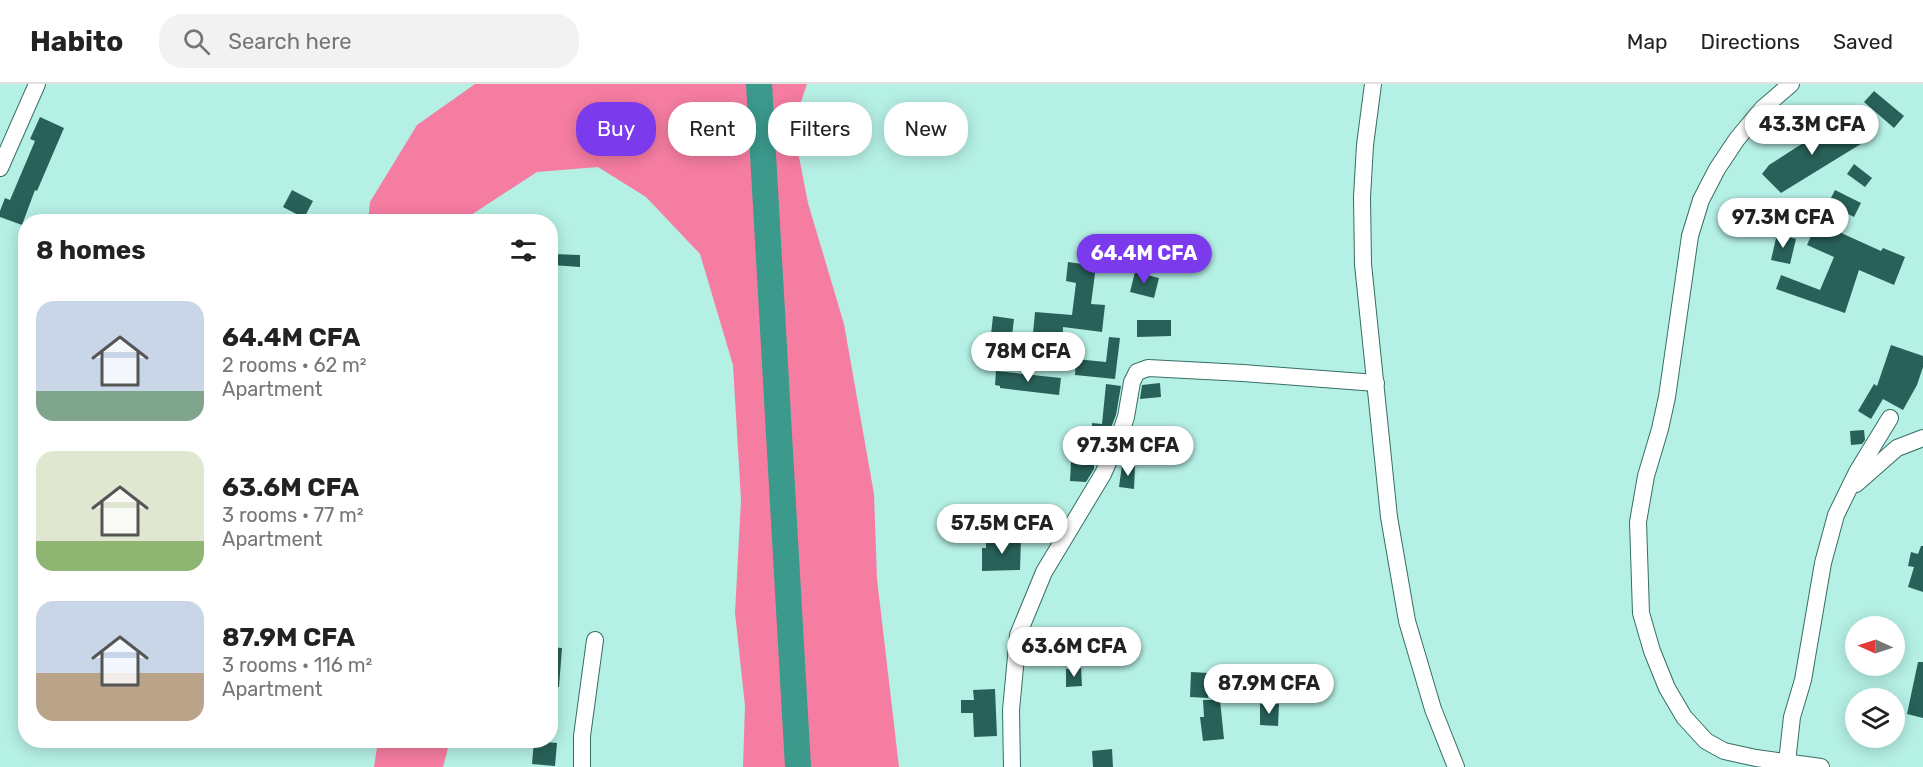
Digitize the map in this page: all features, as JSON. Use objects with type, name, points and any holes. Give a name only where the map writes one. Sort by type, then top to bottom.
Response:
[{"type":"street","points":[[0,168],[37,84]]},
{"type":"street","points":[[1373,84],[1365,145],[1362,197],[1364,264],[1389,517],[1407,621],[1433,709],[1456,767]]},
{"type":"street","points":[[1791,84],[1763,108],[1737,139],[1717,169],[1701,200],[1690,236],[1667,397],[1646,476],[1638,522],[1641,613],[1652,651],[1667,688],[1684,717],[1706,741],[1724,751],[1821,767]]},
{"type":"street","points":[[1012,767],[1011,710],[1018,635],[1044,572],[1103,474],[1126,417],[1132,382],[1137,372],[1148,368],[1376,383]]},
{"type":"street","points":[[1787,762],[1792,717],[1805,670],[1823,563],[1836,515],[1869,451],[1890,418]]},
{"type":"street","points":[[1848,490],[1897,448],[1923,438]]},
{"type":"street","points":[[582,767],[582,736],[596,640]]},
{"type":"shaded area","points":[[475,84],[807,84],[801,102],[768,102],[768,156],[799,156],[808,203],[844,324],[874,494],[877,579],[899,767],[743,767],[745,706],[735,613],[741,500],[733,365],[700,254],[646,197],[598,167],[537,172],[473,214],[369,214],[370,202],[417,125]]},
{"type":"shaded area","points":[[377,748],[448,748],[443,767],[374,767]]},
{"type":"building","points":[[1874,91],[1904,116],[1894,128],[1864,102]]},
{"type":"building","points":[[40,117],[64,128],[26,214],[18,214],[18,224],[0,217],[0,211],[5,198],[10,200],[35,141],[30,139]]},
{"type":"building","points":[[1842,118],[1864,142],[1781,193],[1762,174],[1769,165]]},
{"type":"building","points":[[1854,164],[1872,178],[1865,187],[1847,174]]},
{"type":"building","points":[[292,190],[313,201],[306,214],[296,214],[283,207]]},
{"type":"building","points":[[1835,190],[1861,203],[1854,217],[1828,204]]},
{"type":"building","points":[[1817,222],[1881,251],[1883,248],[1905,257],[1894,285],[1859,270],[1845,313],[1776,289],[1781,275],[1820,290],[1834,257],[1807,245]]},
{"type":"building","points":[[1777,234],[1796,239],[1790,264],[1771,260]]},
{"type":"building","points":[[558,254],[580,255],[580,267],[558,265]]},
{"type":"building","points":[[1068,262],[1096,266],[1091,304],[1105,305],[1102,332],[1063,327],[1062,357],[1031,355],[1035,312],[1072,315],[1076,283],[1066,281]]},
{"type":"building","points":[[1135,272],[1159,278],[1154,298],[1130,292]]},
{"type":"building","points":[[993,316],[1014,319],[1010,354],[989,353]]},
{"type":"building","points":[[1137,320],[1171,320],[1171,336],[1137,337]]},
{"type":"building","points":[[1109,337],[1120,338],[1115,379],[1075,375],[1076,359],[1106,362]]},
{"type":"building","points":[[1891,345],[1923,356],[1923,367],[1917,385],[1903,410],[1883,399],[1871,419],[1858,411],[1874,384],[1877,386]]},
{"type":"building","points":[[996,371],[1061,378],[1059,395],[1000,388],[995,385]]},
{"type":"building","points":[[1160,383],[1161,397],[1140,399],[1142,385]]},
{"type":"building","points":[[1106,384],[1121,386],[1116,415],[1105,443],[1091,442],[1092,423],[1102,424]]},
{"type":"building","points":[[1864,430],[1865,440],[1862,444],[1851,445],[1850,431]]},
{"type":"building","points":[[1071,462],[1094,463],[1094,469],[1086,482],[1070,481]]},
{"type":"building","points":[[1122,465],[1135,466],[1134,489],[1119,487]]},
{"type":"building","points":[[998,538],[1021,538],[1020,570],[982,571],[982,548],[986,548],[986,542],[998,540]]},
{"type":"building","points":[[1923,546],[1923,592],[1908,587],[1914,567],[1908,566],[1911,552],[1918,554]]},
{"type":"building","points":[[558,648],[562,648],[558,687]]},
{"type":"building","points":[[1918,662],[1923,662],[1923,718],[1907,714]]},
{"type":"building","points":[[1081,668],[1082,686],[1066,687],[1066,669]]},
{"type":"building","points":[[1191,672],[1209,673],[1208,698],[1190,697]]},
{"type":"building","points":[[995,689],[997,736],[974,737],[973,713],[961,713],[961,700],[974,700],[973,690]]},
{"type":"building","points":[[1203,700],[1220,700],[1224,739],[1203,741],[1200,717],[1204,717]]},
{"type":"building","points":[[1260,704],[1279,704],[1278,726],[1260,725]]},
{"type":"building","points":[[533,748],[557,748],[555,766],[532,764]]},
{"type":"building","points":[[1112,749],[1113,767],[1093,767],[1092,751]]},
{"type":"waterway","points":[[759,84],[798,767]]}]
